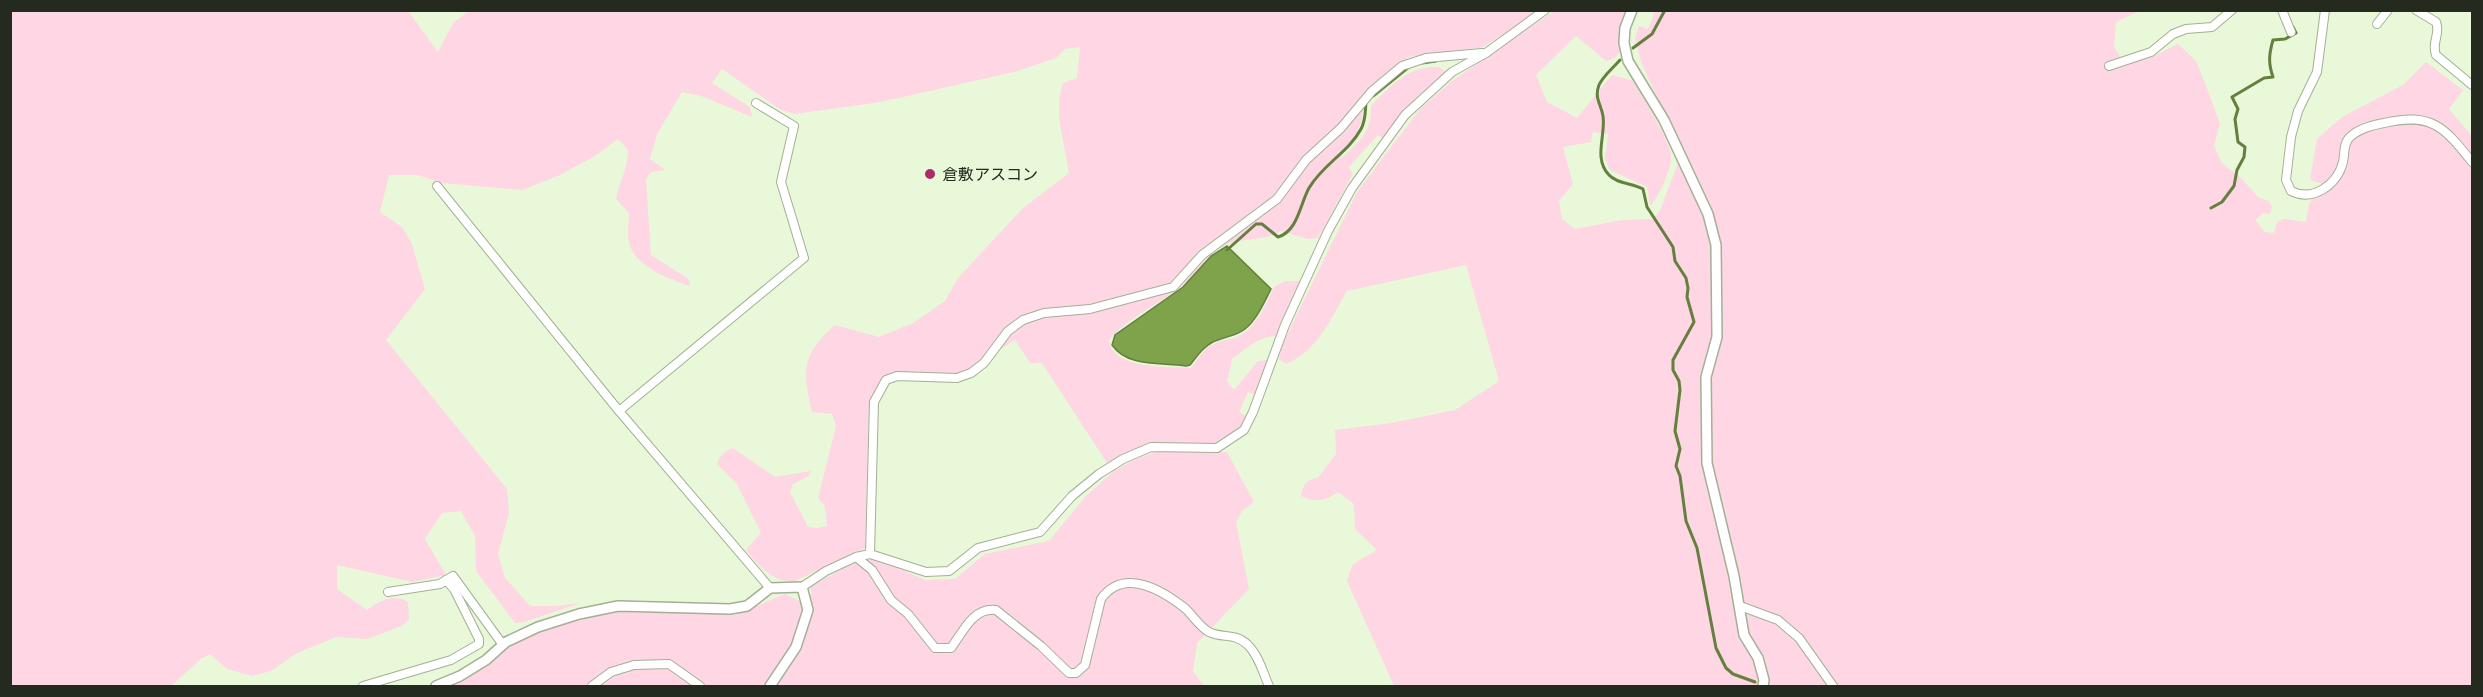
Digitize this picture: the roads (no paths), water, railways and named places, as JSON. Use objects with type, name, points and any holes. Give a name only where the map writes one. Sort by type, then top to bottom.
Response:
[{"type":"street","points":[[436,687],[460,676],[486,660],[503,645],[538,627],[579,614],[618,606],[730,609],[747,606],[770,588],[802,587],[826,571],[856,557],[870,554],[926,572],[949,571],[978,548],[1040,532],[1072,496],[1099,474],[1123,459],[1151,447],[1217,448],[1244,430],[1253,412],[1285,325],[1328,231],[1352,188],[1405,115],[1452,72],[1486,53],[1545,10]]},
{"type":"street","points":[[1632,10],[1625,28],[1624,43],[1628,61],[1668,130],[1708,214],[1716,245],[1717,337],[1706,377],[1707,463],[1740,606],[1744,635],[1758,658],[1764,680],[1763,687]]},
{"type":"street","points":[[2282,10],[2291,32]]},
{"type":"street","points":[[2325,10],[2317,72],[2298,111],[2291,137],[2286,180],[2291,191],[2298,195],[2322,192],[2337,176],[2343,164],[2345,143],[2349,137],[2376,124],[2395,120],[2430,121],[2449,135],[2472,162]]},
{"type":"street","points":[[2377,24],[2388,10]]},
{"type":"street","points":[[2416,10],[2436,22],[2438,33],[2434,43],[2436,54],[2472,85]]},
{"type":"street","points":[[2109,66],[2151,52],[2173,34],[2186,29],[2212,27],[2232,11]]},
{"type":"street","points":[[870,554],[874,402],[886,380],[897,376],[957,378],[971,374],[984,363],[1008,331],[1023,320],[1044,313],[1090,309],[1173,287],[1202,255],[1277,199],[1305,160],[1341,128],[1372,91],[1402,66],[1426,58],[1486,53]]},
{"type":"street","points":[[620,411],[804,258],[781,182],[794,126],[756,103]]},
{"type":"street","points":[[437,186],[620,411],[770,588]]},
{"type":"street","points":[[856,557],[872,570],[891,600],[908,614],[934,648],[951,648],[978,613],[987,609],[996,610],[1041,646],[1069,673],[1076,673],[1085,665],[1101,599],[1107,591],[1114,587],[1133,582],[1153,587],[1174,601],[1207,631],[1216,635],[1238,637],[1250,647],[1269,687]]},
{"type":"street","points":[[388,592],[410,591],[440,584],[453,576],[503,645]]},
{"type":"street","points":[[363,687],[451,660],[479,644],[479,639],[454,589],[446,580]]},
{"type":"street","points":[[770,687],[796,647],[808,610],[802,587]]},
{"type":"street","points":[[1740,606],[1778,620],[1799,638],[1833,687]]},
{"type":"street","points":[[592,687],[610,672],[634,665],[669,664],[700,687]]},
{"type":"waterway","points":[[1633,48],[1652,34],[1665,10]]},
{"type":"waterway","points":[[2211,208],[2222,202],[2234,186],[2237,170],[2244,157],[2245,147],[2238,142],[2235,119],[2238,109],[2232,97],[2264,78],[2273,77],[2270,67],[2273,40],[2285,39],[2296,33],[2293,27]]},
{"type":"waterway","points":[[1620,60],[1603,78],[1598,90],[1603,124],[1602,161],[1604,168],[1612,178],[1643,189],[1647,207],[1673,247],[1675,261],[1686,278],[1687,297],[1694,322],[1673,360],[1673,370],[1679,381],[1680,390],[1675,431],[1680,449],[1676,466],[1680,476],[1686,521],[1697,548],[1716,648],[1726,668],[1733,674],[1755,682]]},
{"type":"waterway","points":[[1422,63],[1436,61]]},
{"type":"waterway","points":[[1373,96],[1410,66]]},
{"type":"waterway","points":[[1227,250],[1256,224],[1262,224],[1278,237],[1290,229],[1309,188],[1361,129],[1365,119],[1366,102]]},
{"type":"place","name":"倉敷アスコン","points":[[930,174]]}]
